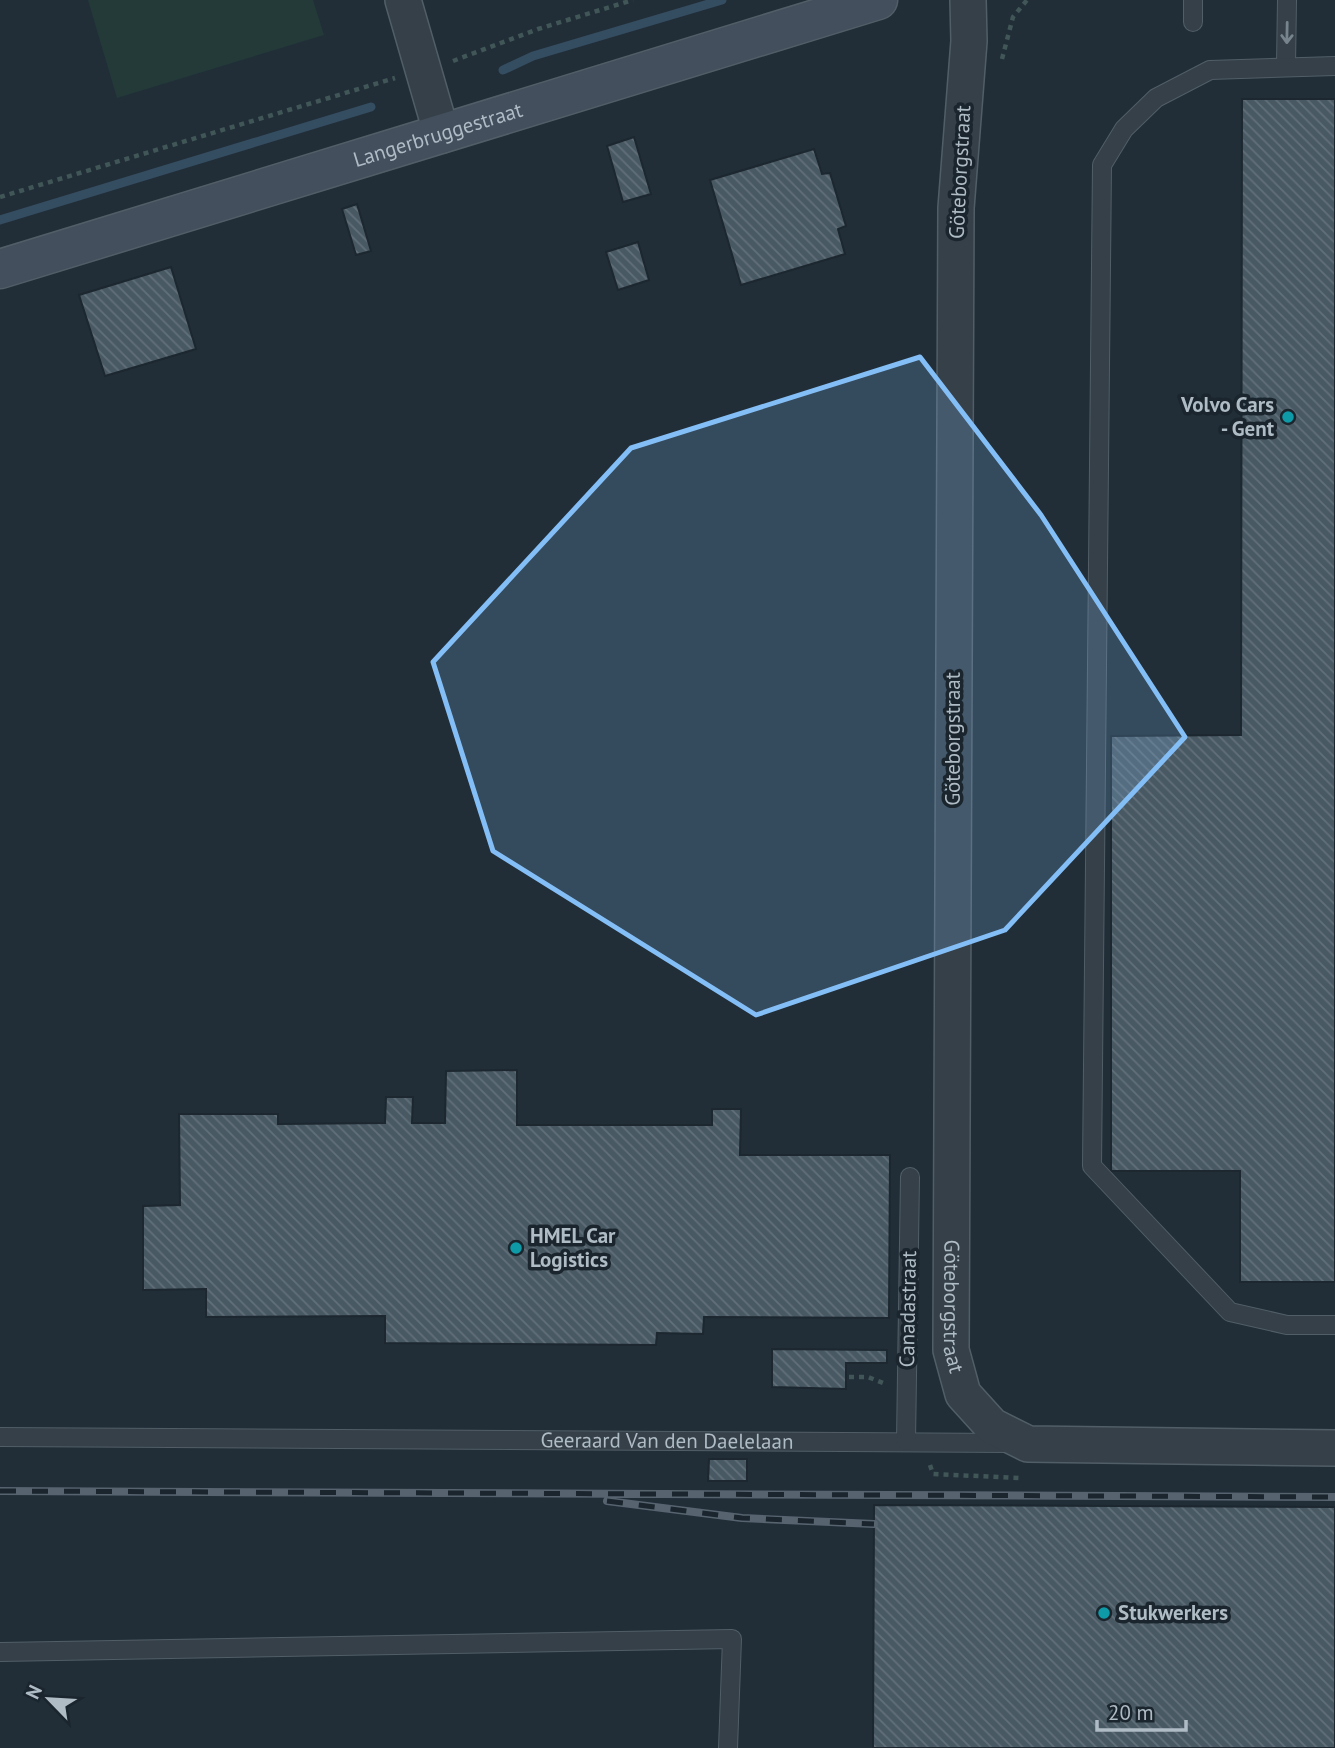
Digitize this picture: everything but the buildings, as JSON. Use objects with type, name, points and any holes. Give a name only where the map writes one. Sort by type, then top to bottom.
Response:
[{"type":"main road","name":"Langerbruggestraat","points":[[0,269],[878,0]]},
{"type":"street","points":[[403,0],[442,135]]},
{"type":"street","name":"Göteborgstraat","points":[[968,0],[969,41],[956,208],[951,1350],[963,1394],[992,1426],[1028,1444]]},
{"type":"street","name":"Geeraard Van den Daelelaan","points":[[1028,1444],[1335,1448]]},
{"type":"lane","points":[[1192,0],[1193,22]]},
{"type":"lane","points":[[1286,65],[1287,0]]},
{"type":"lane","points":[[1335,66],[1286,65],[1210,70],[1156,98],[1124,129],[1102,165],[1092,1166],[1230,1312],[1287,1325],[1335,1325]]},
{"type":"lane","name":"Canadastraat","points":[[906,1441],[910,1177]]},
{"type":"lane","name":"Geeraard Van den Daelelaan","points":[[0,1437],[906,1441],[1028,1444]]},
{"type":"lane","points":[[0,1652],[732,1639],[728,1748]]},
{"type":"path","points":[[451,62],[538,29],[633,0]]},
{"type":"path","points":[[1001,67],[1013,17],[1027,0]]},
{"type":"path","points":[[0,197],[394,79]]},
{"type":"highlighted area","points":[[920,357],[1041,515],[1185,737],[1005,930],[756,1015],[493,851],[433,662],[631,448]]},
{"type":"green space","points":[[88,0],[313,0],[324,35],[117,98]]},
{"type":"waterway","points":[[503,70],[533,56],[722,0]]},
{"type":"waterway","points":[[0,220],[371,107]]},
{"type":"railway","points":[[0,1491],[1335,1497]]},
{"type":"railway","points":[[607,1501],[742,1518],[874,1524]]},
{"type":"place","name":"Volvo Cars - Gent","points":[[1288,417]]},
{"type":"place","name":"HMEL Car Logistics","points":[[516,1248]]},
{"type":"place","name":"Stukwerkers","points":[[1104,1613]]}]
